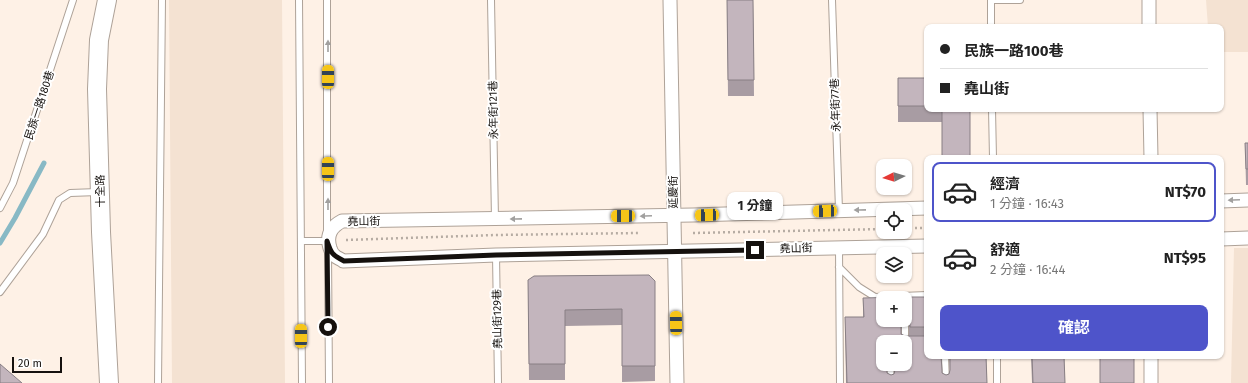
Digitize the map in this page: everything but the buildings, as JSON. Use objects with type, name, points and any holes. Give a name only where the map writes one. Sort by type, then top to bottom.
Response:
[{"type":"street","name":"十全路","points":[[107,0],[99,40],[97,89],[102,244],[109,383]]},
{"type":"street","name":"延慶街","points":[[670,0],[677,383]]},
{"type":"street","points":[[1149,0],[1149,24]]},
{"type":"street","points":[[1150,112],[1151,155]]},
{"type":"street","points":[[1224,201],[1248,200]]},
{"type":"street","name":"堯山街","points":[[924,208],[639,216],[342,221],[335,225],[330,231],[327,241],[331,252],[344,261],[496,255],[924,246]]},
{"type":"street","points":[[1224,239],[1248,238]]},
{"type":"street","points":[[1151,359],[1151,383]]},
{"type":"lane","name":"民族一路180巷","points":[[0,208],[13,183],[74,0]]},
{"type":"lane","points":[[158,383],[162,0]]},
{"type":"lane","points":[[299,0],[302,383]]},
{"type":"lane","points":[[328,0],[327,241],[329,383]]},
{"type":"lane","name":"永年街121巷","points":[[491,0],[495,219]]},
{"type":"lane","name":"永年街77巷","points":[[832,0],[839,210]]},
{"type":"lane","points":[[991,24],[991,0],[1020,0]]},
{"type":"lane","points":[[992,112],[993,155]]},
{"type":"lane","points":[[0,292],[44,234],[59,200],[70,193],[101,191]]},
{"type":"lane","points":[[301,241],[327,241]]},
{"type":"lane","points":[[839,248],[840,383]]},
{"type":"lane","name":"堯山街129巷","points":[[496,255],[498,383]]},
{"type":"lane","points":[[839,267],[859,287],[876,297]]},
{"type":"lane","points":[[912,296],[924,295]]},
{"type":"lane","points":[[945,359],[946,383]]},
{"type":"lane","points":[[997,359],[997,383]]},
{"type":"lane","points":[[890,371],[891,383]]},
{"type":"path","points":[[839,210],[839,248]]},
{"type":"path","points":[[346,240],[495,235],[638,233],[639,216]]},
{"type":"path","points":[[495,219],[496,255]]},
{"type":"path","points":[[912,228],[924,228]]},
{"type":"path","points":[[693,234],[876,229]]},
{"type":"shaded area","points":[[169,0],[282,0],[285,383],[172,383]]},
{"type":"shaded area","points":[[1206,0],[1248,0],[1248,52],[1224,52],[1224,24],[1208,24]]},
{"type":"shaded area","points":[[1234,248],[1248,248],[1248,383],[1231,383]]},
{"type":"waterway","points":[[0,243],[44,163]]},
{"type":"route","points":[[328,327],[327,241],[331,252],[344,261],[496,255],[755,250]]}]
